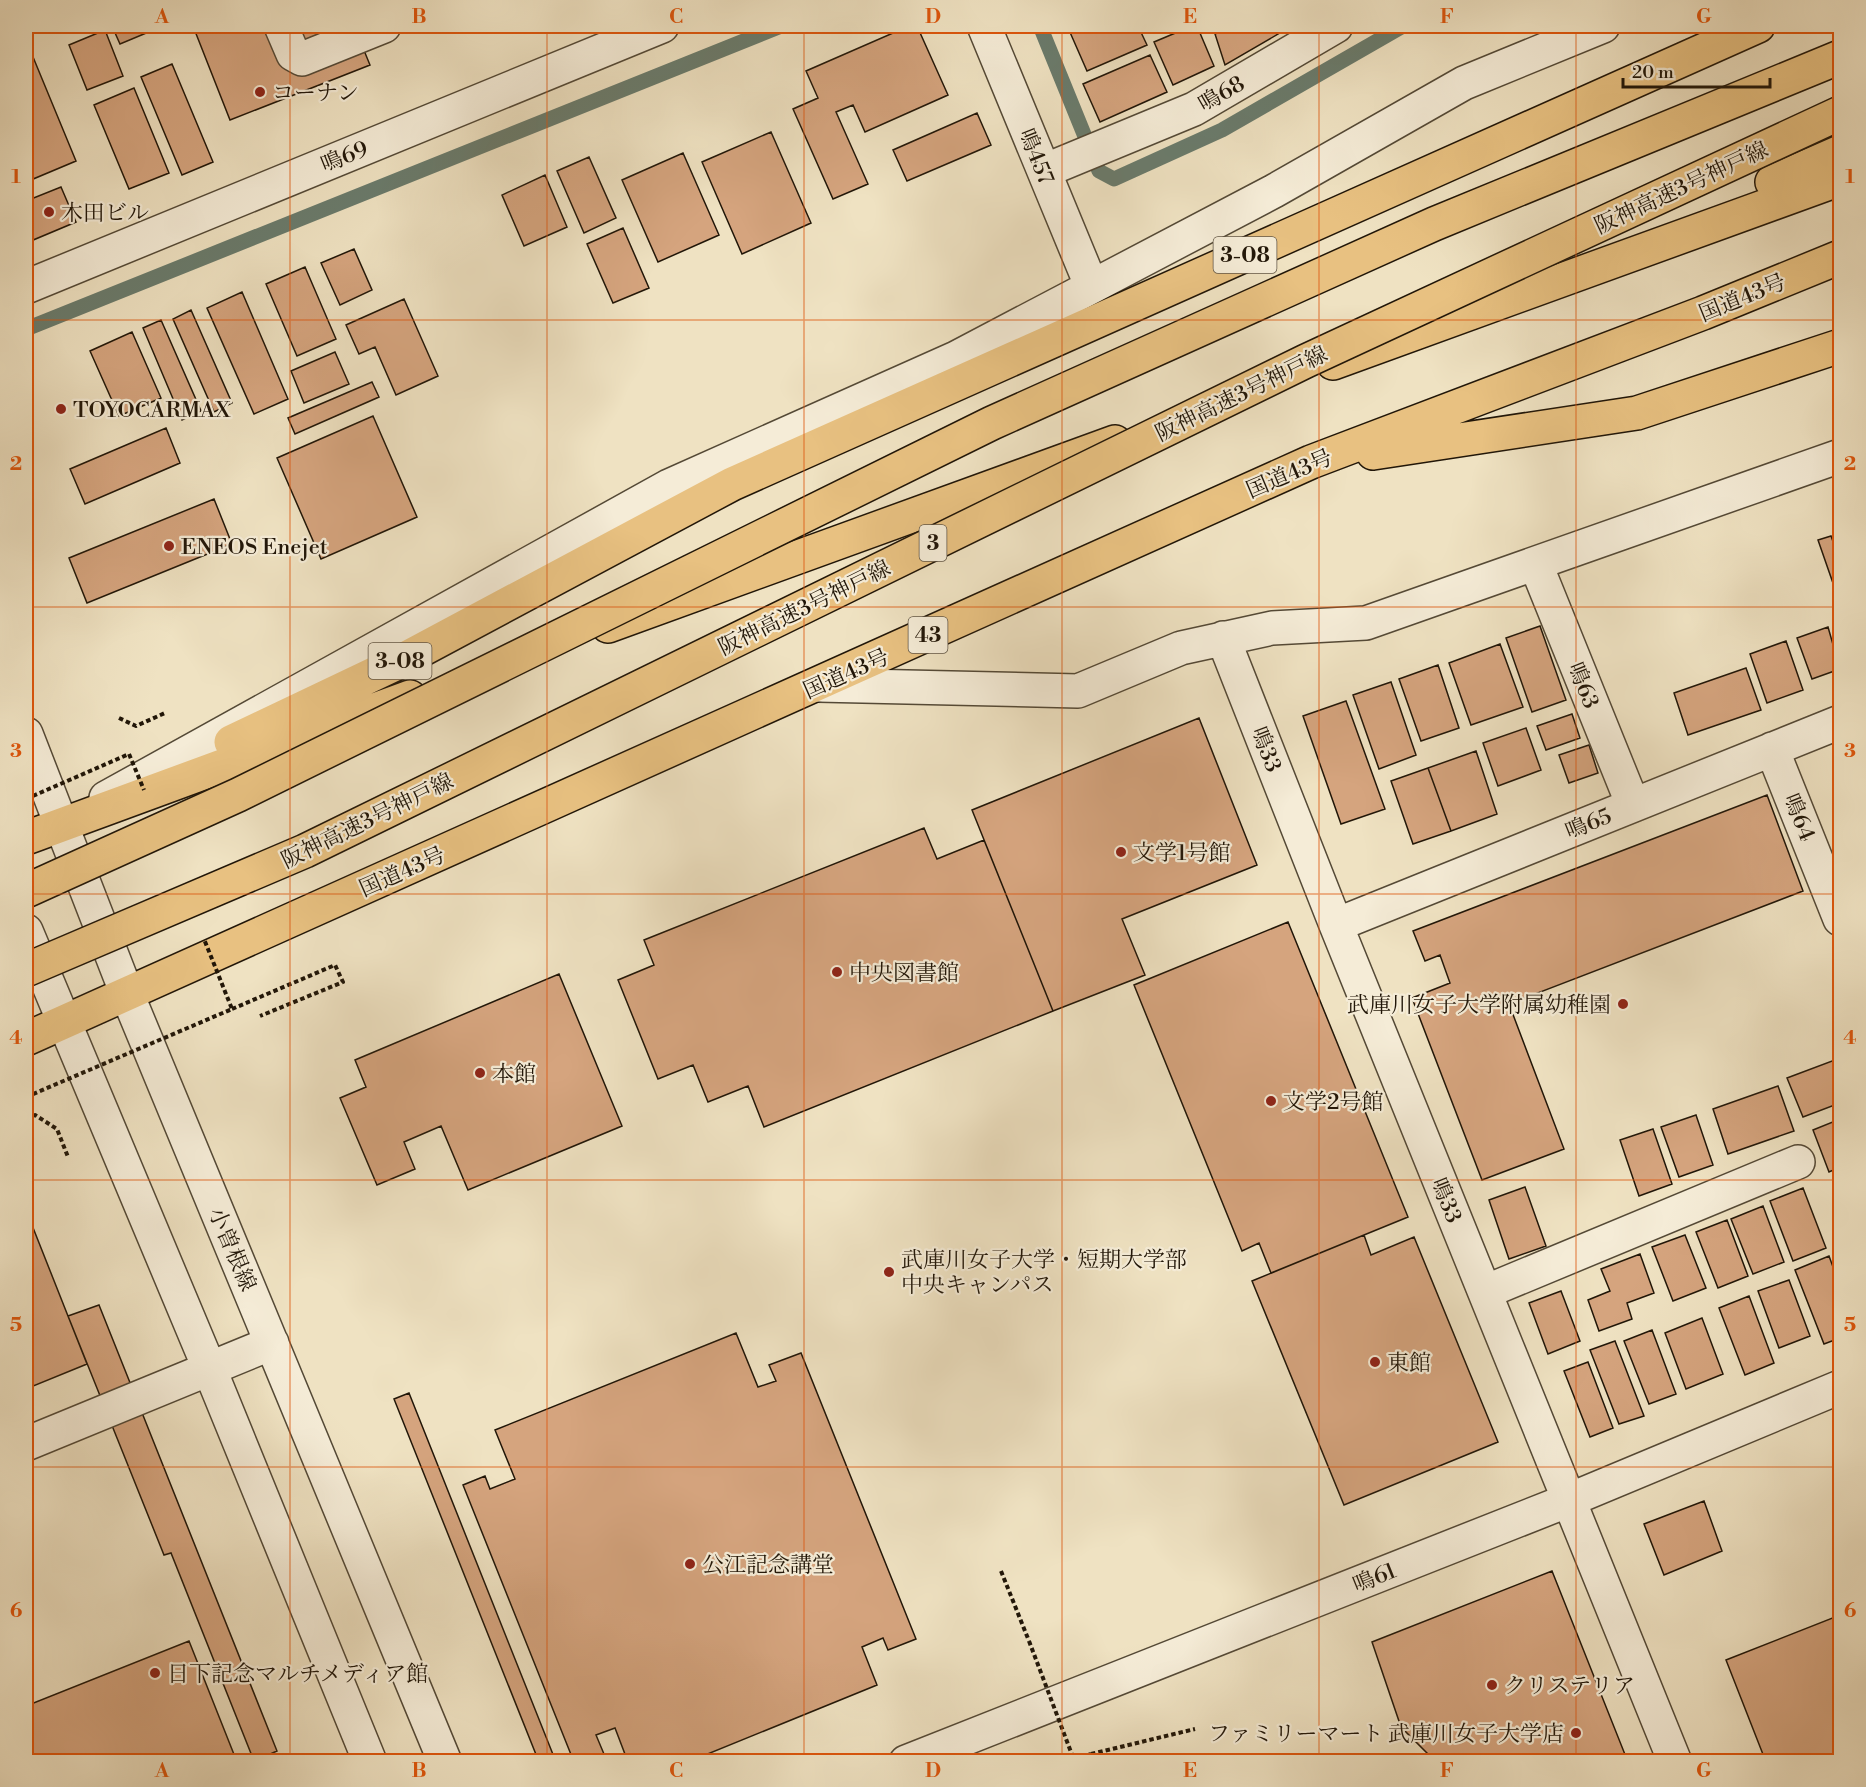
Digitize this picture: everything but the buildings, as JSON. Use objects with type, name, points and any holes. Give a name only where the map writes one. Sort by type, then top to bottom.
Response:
[{"type":"highway","name":"3-08","points":[[60,824],[395,664],[732,484],[1758,26]]},
{"type":"highway","points":[[26,891],[238,795],[992,423],[1434,224],[1840,57]]},
{"type":"highway","name":"阪神高速3号神戸線","points":[[26,970],[305,851],[1306,361],[1840,113]]},
{"type":"highway","points":[[1498,303],[1840,152]]},
{"type":"highway","points":[[26,838],[1840,179]]},
{"type":"highway","name":"国道43号","points":[[26,1039],[1311,462],[1703,313],[1840,257]]},
{"type":"highway","points":[[1703,313],[1840,273]]},
{"type":"highway","points":[[1311,462],[1637,413],[1840,346]]},
{"type":"street","points":[[281,26],[293,54],[302,58],[371,31]]},
{"type":"street","name":"鳴69","points":[[26,286],[662,26]]},
{"type":"street","name":"鳴457","points":[[984,26],[1091,285]]},
{"type":"street","name":"鳴68","points":[[1044,171],[1194,109],[1336,26]]},
{"type":"street","points":[[60,824],[669,486],[956,358],[1091,285],[1274,191],[1464,83],[1604,26]]},
{"type":"street","points":[[818,685],[1078,691],[1181,648],[1223,638],[1272,628],[1366,623],[1840,456]]},
{"type":"street","name":"鳴63","points":[[1536,565],[1633,805]]},
{"type":"street","name":"鳴33","points":[[1223,638],[1336,925],[1675,1761]]},
{"type":"street","name":"鳴65","points":[[1336,925],[1840,722]]},
{"type":"street","name":"小曽根線","points":[[26,734],[127,994],[445,1761]]},
{"type":"street","name":"鳴64","points":[[1772,749],[1840,919]]},
{"type":"street","points":[[26,931],[210,1370],[370,1761]]},
{"type":"street","points":[[1485,1292],[1798,1162]]},
{"type":"street","points":[[26,1444],[272,1343]]},
{"type":"street","name":"鳴61","points":[[906,1761],[1569,1500],[1840,1387]]},
{"type":"path","points":[[26,799],[129,754]]},
{"type":"path","points":[[26,1096],[335,965],[343,982],[260,1017]]},
{"type":"path","points":[[26,1119],[35,1115],[57,1130],[68,1157]]},
{"type":"path","points":[[1001,1571],[1074,1760],[1090,1754],[1196,1730]]},
{"type":"waterway","points":[[26,329],[781,26]]},
{"type":"waterway","points":[[1040,26],[1099,171],[1114,179],[1222,130],[1403,26]]},
{"type":"place","name":"コーナン","points":[[260,92]]},
{"type":"place","name":"木田ビル","points":[[49,212]]},
{"type":"place","name":"TOYOCARMAX","points":[[61,409]]},
{"type":"place","name":"ENEOS Enejet","points":[[169,546]]},
{"type":"place","name":"文学1号館","points":[[1121,852]]},
{"type":"place","name":"中央図書館","points":[[837,972]]},
{"type":"place","name":"武庫川女子大学附属幼稚園","points":[[1623,1004]]},
{"type":"place","name":"本館","points":[[480,1073]]},
{"type":"place","name":"文学2号館","points":[[1271,1101]]},
{"type":"place","name":"武庫川女子大学・短期大学部 中央キャンパス","points":[[889,1272]]},
{"type":"place","name":"東館","points":[[1375,1362]]},
{"type":"place","name":"公江記念講堂","points":[[690,1564]]},
{"type":"place","name":"日下記念マルチメディア館","points":[[155,1673]]},
{"type":"place","name":"クリステリア","points":[[1492,1685]]},
{"type":"place","name":"ファミリーマート 武庫川女子大学店","points":[[1576,1733]]}]
